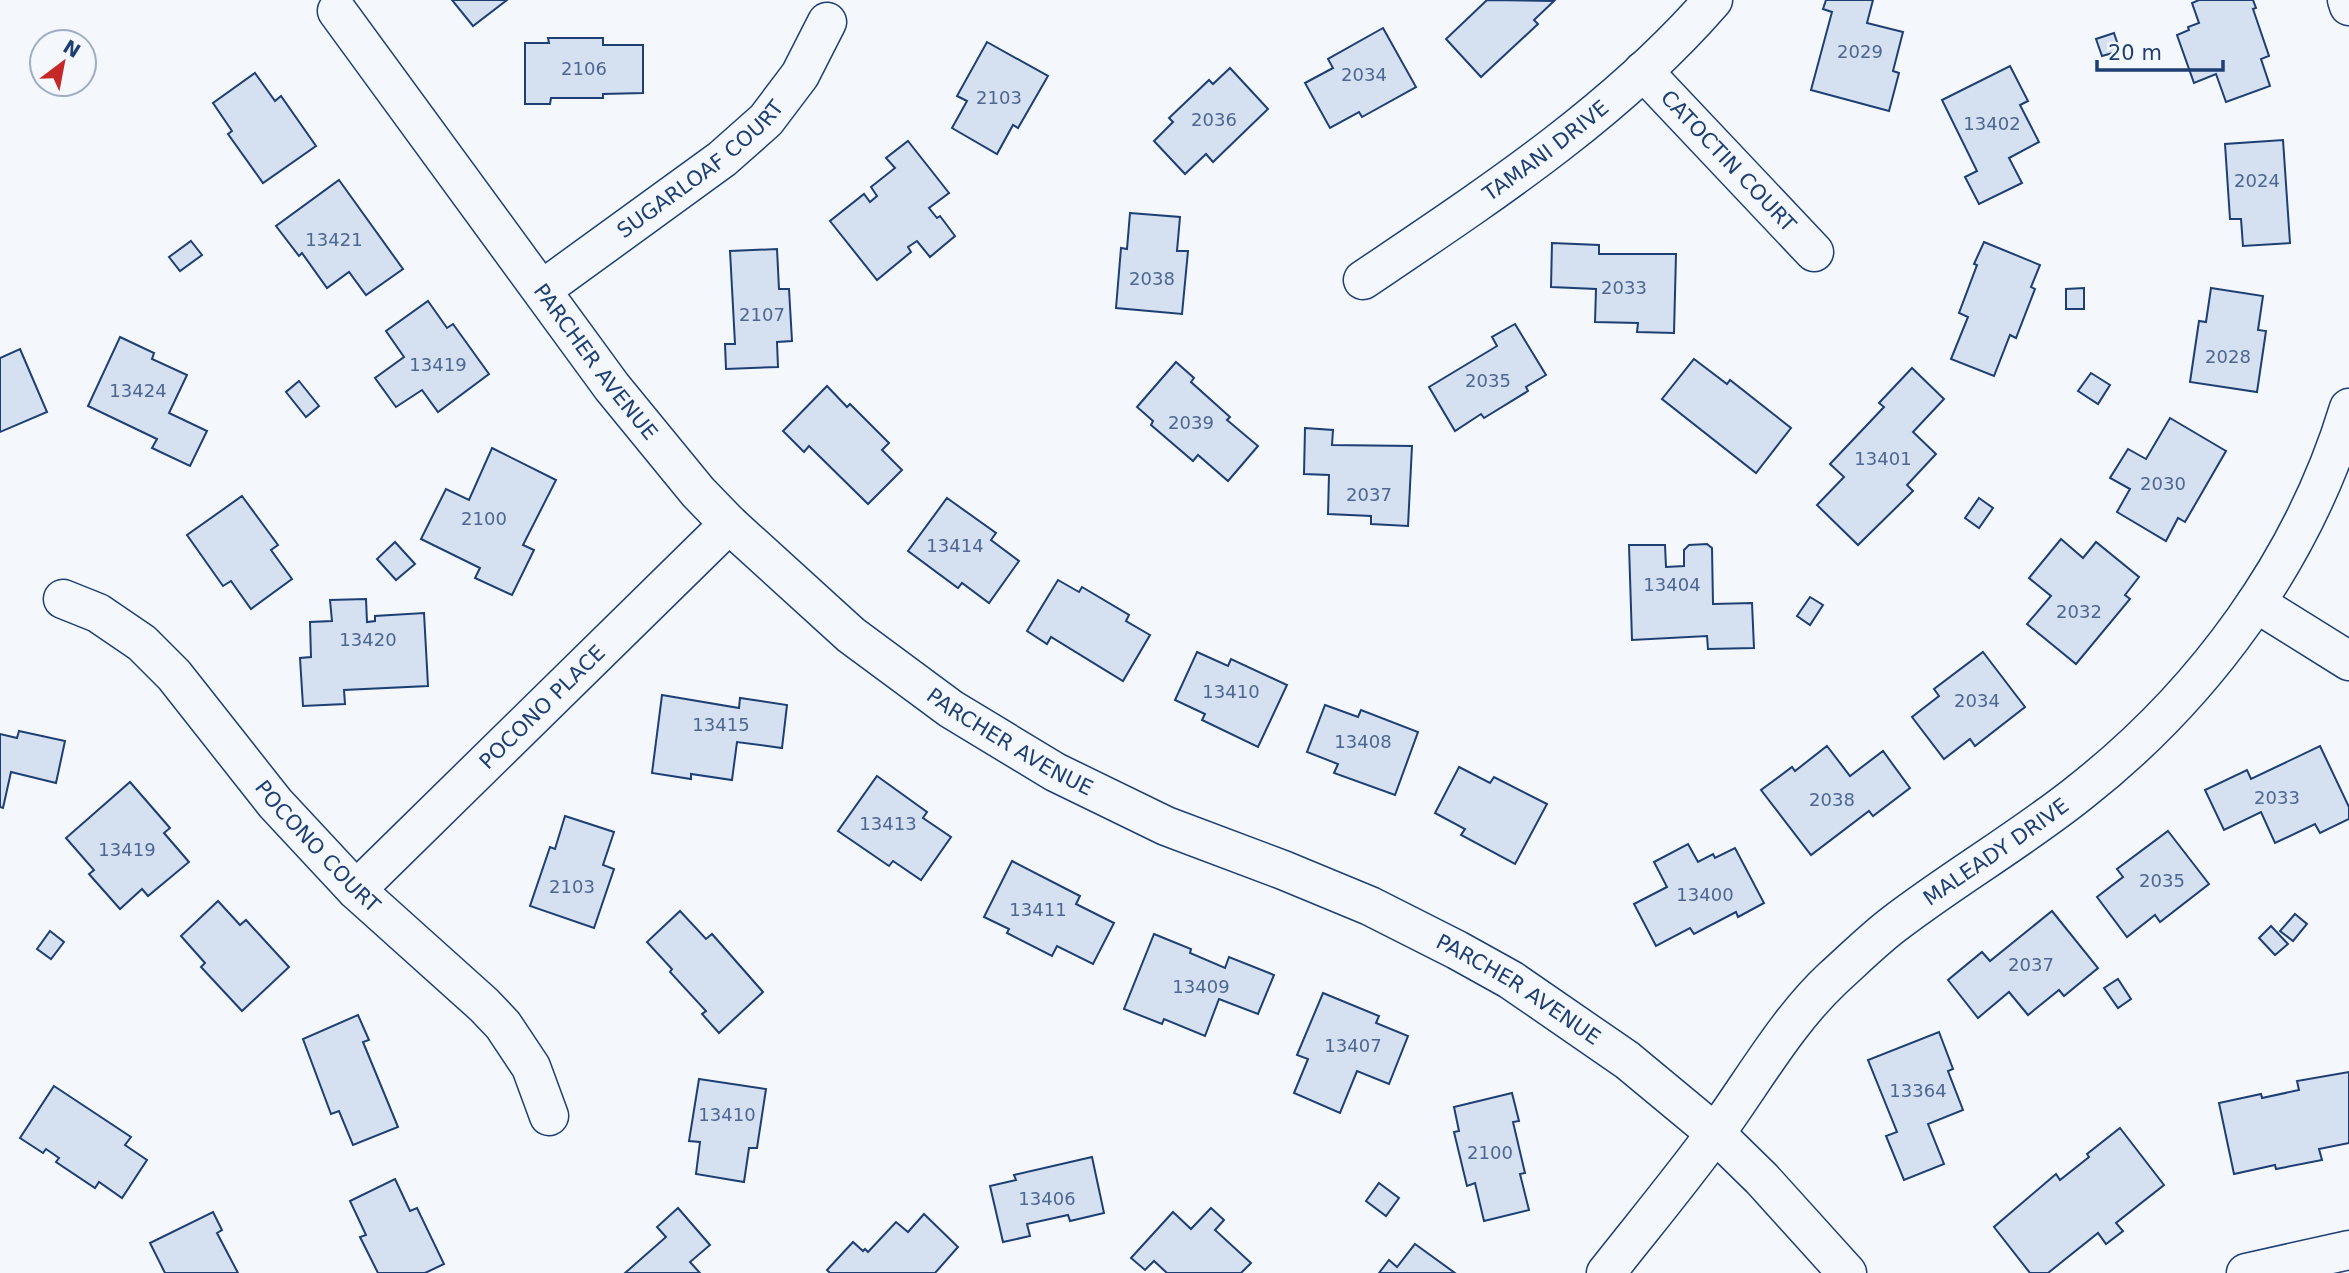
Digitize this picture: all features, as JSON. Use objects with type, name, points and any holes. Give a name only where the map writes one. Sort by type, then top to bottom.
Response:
[{"type":"street","name":"TAMANI DRIVE","points":[[1363,280],[1479,201],[1588,119],[1643,71],[1713,0]]},
{"type":"street","points":[[2347,0],[2349,6]]},
{"type":"street","name":"PARCHER AVENUE","points":[[337,11],[543,289],[612,387],[698,492],[729,524],[851,635],[951,709],[1055,772],[1166,826],[1370,906],[1457,950],[1520,986],[1627,1060],[1715,1133],[1762,1179],[1847,1273]]},
{"type":"street","name":"SUGARLOAF COURT","points":[[543,289],[722,159],[766,120],[800,75],[827,23]]},
{"type":"street","name":"CATOCTIN COURT","points":[[1643,71],[1814,252]]},
{"type":"street","name":"MALEADY DRIVE","points":[[1606,1273],[1715,1133],[1792,1025],[1830,981],[1894,925],[2078,794],[2132,749],[2200,679],[2256,603],[2301,528],[2341,435],[2349,408]]},
{"type":"street","name":"POCONO PLACE","points":[[356,890],[729,524]]},
{"type":"street","name":"POCONO COURT","points":[[63,599],[98,613],[142,643],[174,675],[275,803],[356,890],[503,1025],[530,1067],[549,1116]]},
{"type":"street","points":[[2256,603],[2349,661]]},
{"type":"street","points":[[2246,1273],[2349,1250]]},
{"type":"building","points":[[452,0],[507,0],[473,26]]},
{"type":"building","points":[[1487,0],[1554,1],[1534,20],[1538,24],[1481,77],[1446,39]]},
{"type":"building","points":[[1826,0],[1873,0],[1867,23],[1903,32],[1893,71],[1899,73],[1889,111],[1811,90],[1832,12],[1823,9]]},
{"type":"building","points":[[2199,0],[2253,0],[2256,8],[2253,9],[2269,56],[2261,59],[2270,86],[2226,102],[2216,74],[2194,83],[2177,35],[2199,23],[2192,3]]},
{"type":"building","points":[[1383,28],[1416,87],[1362,117],[1359,112],[1330,128],[1305,83],[1333,68],[1328,59]]},
{"type":"building","points":[[2114,33],[2120,51],[2102,56],[2096,39]]},
{"type":"building","points":[[548,38],[603,38],[603,45],[643,45],[643,93],[603,94],[603,98],[551,98],[550,104],[525,104],[525,43],[549,43]]},
{"type":"building","points":[[987,42],[1048,76],[1018,128],[1013,125],[997,154],[952,128],[967,101],[957,96]]},
{"type":"building","points":[[2010,66],[2028,101],[2020,105],[2039,142],[2009,158],[2022,183],[1979,204],[1965,177],[1977,171],[1942,100]]},
{"type":"building","points":[[1230,68],[1268,109],[1213,162],[1206,154],[1185,174],[1154,141],[1173,122],[1169,118],[1209,80],[1213,84]]},
{"type":"building","points":[[255,73],[275,101],[281,96],[316,146],[263,183],[228,134],[232,131],[213,103]]},
{"type":"building","points":[[2283,140],[2290,243],[2243,246],[2241,219],[2230,219],[2225,144]]},
{"type":"building","points":[[908,141],[949,193],[929,208],[937,218],[940,216],[955,236],[930,257],[917,241],[908,247],[911,252],[877,280],[830,221],[864,194],[870,202],[877,196],[871,187],[895,168],[886,158]]},
{"type":"building","points":[[339,180],[403,269],[366,295],[349,272],[327,288],[302,253],[299,256],[276,226]]},
{"type":"building","points":[[1130,213],[1180,217],[1177,251],[1188,251],[1182,314],[1116,308],[1121,248],[1127,249]]},
{"type":"building","points":[[191,241],[202,255],[180,271],[169,257]]},
{"type":"building","points":[[1984,242],[2040,265],[2031,287],[2035,289],[2016,338],[2010,335],[1994,376],[1951,359],[1968,317],[1959,313],[1977,265],[1974,264]]},
{"type":"building","points":[[1552,243],[1599,245],[1599,254],[1676,254],[1674,333],[1637,332],[1638,323],[1595,322],[1596,289],[1551,287]]},
{"type":"building","points":[[777,249],[779,289],[789,289],[792,341],[777,342],[778,367],[726,369],[725,344],[735,344],[730,251]]},
{"type":"building","points":[[2084,288],[2084,309],[2066,309],[2066,289]]},
{"type":"building","points":[[2211,288],[2263,296],[2258,330],[2266,331],[2257,392],[2190,382],[2199,321],[2206,322]]},
{"type":"building","points":[[428,301],[447,328],[453,324],[489,374],[438,412],[422,390],[396,407],[375,378],[404,357],[386,331]]},
{"type":"building","points":[[1515,324],[1546,375],[1526,387],[1528,391],[1484,418],[1481,414],[1455,431],[1429,387],[1497,346],[1492,337]]},
{"type":"building","points":[[120,337],[154,353],[152,359],[187,375],[169,413],[207,431],[190,466],[152,448],[157,439],[88,406]]},
{"type":"building","points":[[20,349],[47,412],[0,432],[0,358]]},
{"type":"building","points":[[1694,359],[1727,384],[1730,380],[1791,428],[1756,473],[1662,399]]},
{"type":"building","points":[[1176,362],[1194,378],[1191,382],[1230,417],[1227,420],[1258,446],[1228,481],[1198,455],[1193,461],[1151,425],[1153,421],[1137,407]]},
{"type":"building","points":[[1912,368],[1944,399],[1913,432],[1936,454],[1907,485],[1913,491],[1858,545],[1817,505],[1844,477],[1830,464],[1884,407],[1879,403]]},
{"type":"building","points":[[2091,373],[2110,385],[2098,404],[2078,391]]},
{"type":"building","points":[[299,381],[319,406],[306,417],[286,392]]},
{"type":"building","points":[[827,386],[847,407],[850,404],[889,443],[882,450],[902,470],[868,504],[809,446],[804,452],[783,431]]},
{"type":"building","points":[[2170,418],[2226,451],[2185,522],[2178,518],[2166,541],[2117,512],[2130,489],[2110,478],[2128,449],[2146,459]]},
{"type":"building","points":[[1305,428],[1333,430],[1332,445],[1412,446],[1408,526],[1371,524],[1371,516],[1328,514],[1329,475],[1304,474]]},
{"type":"building","points":[[492,448],[556,480],[523,545],[534,550],[512,595],[475,578],[480,568],[421,539],[446,489],[469,500]]},
{"type":"building","points":[[242,496],[278,545],[271,550],[292,579],[251,609],[231,581],[223,586],[187,535]]},
{"type":"building","points":[[947,498],[996,533],[991,540],[1019,561],[989,603],[962,583],[958,588],[908,551]]},
{"type":"building","points":[[1979,498],[1993,508],[1979,528],[1965,518]]},
{"type":"building","points":[[2061,539],[2083,558],[2096,542],[2139,577],[2125,595],[2130,599],[2076,664],[2027,624],[2051,596],[2029,578]]},
{"type":"building","points":[[395,542],[415,564],[396,580],[377,559]]},
{"type":"building","points":[[1707,544],[1712,548],[1713,604],[1752,603],[1754,648],[1708,649],[1707,636],[1632,640],[1629,545],[1665,545],[1666,567],[1684,566],[1684,550],[1689,545]]},
{"type":"building","points":[[1058,580],[1079,592],[1082,587],[1129,615],[1126,621],[1150,635],[1123,681],[1051,637],[1047,644],[1027,631]]},
{"type":"building","points":[[1810,597],[1823,605],[1810,625],[1797,616]]},
{"type":"building","points":[[366,599],[367,622],[375,621],[375,616],[424,613],[428,686],[344,690],[345,704],[303,706],[300,658],[311,657],[310,622],[332,621],[330,600]]},
{"type":"building","points":[[1197,652],[1228,666],[1231,659],[1287,685],[1258,747],[1202,720],[1205,714],[1175,700]]},
{"type":"building","points":[[1983,652],[2025,707],[1975,746],[1970,739],[1944,759],[1912,717],[1939,696],[1934,689]]},
{"type":"building","points":[[662,695],[739,708],[740,698],[787,705],[782,748],[737,742],[732,780],[691,774],[691,779],[652,773]]},
{"type":"building","points":[[1325,705],[1358,717],[1361,710],[1418,732],[1395,795],[1334,773],[1338,764],[1307,752]]},
{"type":"building","points":[[19,731],[65,741],[56,783],[11,772],[3,808],[0,807],[0,734],[17,738]]},
{"type":"building","points":[[1827,746],[1850,776],[1883,751],[1910,788],[1873,816],[1869,811],[1811,855],[1761,790],[1792,767],[1795,771]]},
{"type":"building","points":[[2320,746],[2349,807],[2349,819],[2320,833],[2315,824],[2275,843],[2261,812],[2224,830],[2205,790],[2247,770],[2251,779]]},
{"type":"building","points":[[1459,767],[1490,783],[1494,777],[1547,804],[1515,864],[1461,835],[1465,829],[1435,813]]},
{"type":"building","points":[[877,776],[927,812],[923,818],[951,837],[921,880],[893,861],[889,866],[838,831]]},
{"type":"building","points":[[130,782],[170,828],[164,833],[189,862],[148,896],[142,889],[120,909],[89,874],[94,870],[66,838]]},
{"type":"building","points":[[565,816],[614,832],[603,865],[614,869],[594,928],[530,906],[550,847],[555,849]]},
{"type":"building","points":[[2168,831],[2209,884],[2160,922],[2155,915],[2127,937],[2097,897],[2123,877],[2117,869]]},
{"type":"building","points":[[1688,844],[1698,862],[1713,854],[1715,858],[1735,848],[1764,903],[1738,917],[1736,912],[1694,934],[1690,928],[1656,946],[1634,904],[1667,887],[1654,862]]},
{"type":"building","points":[[1012,861],[1080,896],[1076,904],[1114,923],[1093,964],[1057,946],[1052,956],[1007,933],[1009,929],[984,917]]},
{"type":"building","points":[[218,901],[240,925],[246,920],[289,967],[242,1011],[201,967],[205,963],[181,936]]},
{"type":"building","points":[[680,911],[706,939],[712,934],[763,992],[719,1033],[702,1014],[706,1011],[647,942]]},
{"type":"building","points":[[2052,911],[2098,968],[2064,996],[2059,990],[2028,1015],[2009,992],[1978,1018],[1948,980],[1982,952],[1990,961]]},
{"type":"building","points":[[2295,914],[2307,924],[2293,941],[2280,931]]},
{"type":"building","points":[[2271,926],[2288,944],[2275,955],[2259,938]]},
{"type":"building","points":[[50,931],[64,942],[51,959],[37,949]]},
{"type":"building","points":[[1154,934],[1191,949],[1190,953],[1225,968],[1229,957],[1274,975],[1258,1014],[1219,999],[1205,1036],[1164,1019],[1162,1024],[1124,1009]]},
{"type":"building","points":[[2118,979],[2131,999],[2118,1008],[2104,988]]},
{"type":"building","points":[[1323,993],[1379,1016],[1376,1023],[1408,1036],[1389,1084],[1357,1071],[1340,1113],[1294,1093],[1308,1059],[1297,1055]]},
{"type":"building","points":[[358,1015],[369,1040],[363,1042],[398,1127],[353,1145],[339,1111],[331,1114],[303,1039]]},
{"type":"building","points":[[1939,1032],[1953,1069],[1948,1071],[1963,1110],[1928,1124],[1944,1164],[1904,1180],[1886,1136],[1897,1132],[1868,1060]]},
{"type":"building","points":[[2349,1072],[2349,1143],[2319,1149],[2322,1160],[2276,1169],[2275,1165],[2234,1174],[2219,1103],[2261,1094],[2262,1098],[2299,1090],[2297,1081]]},
{"type":"building","points":[[699,1079],[766,1089],[757,1148],[749,1148],[744,1182],[696,1174],[700,1142],[689,1141]]},
{"type":"building","points":[[54,1086],[131,1137],[125,1145],[147,1160],[122,1198],[99,1182],[95,1188],[56,1162],[59,1158],[46,1149],[43,1153],[20,1138]]},
{"type":"building","points":[[1512,1093],[1519,1121],[1513,1122],[1525,1173],[1520,1174],[1529,1210],[1484,1221],[1475,1183],[1467,1186],[1454,1132],[1459,1131],[1454,1107]]},
{"type":"building","points":[[2120,1128],[2164,1185],[2116,1223],[2123,1231],[2106,1244],[2098,1233],[2048,1273],[2030,1273],[1994,1227],[2056,1174],[2060,1180]]},
{"type":"building","points":[[1092,1157],[1104,1213],[1070,1221],[1068,1215],[1027,1224],[1030,1236],[1003,1242],[990,1186],[1016,1180],[1014,1175]]},
{"type":"building","points":[[395,1179],[410,1211],[417,1208],[444,1264],[425,1273],[378,1273],[360,1237],[366,1235],[350,1201]]},
{"type":"building","points":[[1379,1183],[1399,1198],[1386,1216],[1366,1201]]},
{"type":"building","points":[[678,1208],[710,1245],[690,1262],[700,1273],[625,1273],[666,1237],[657,1227]]},
{"type":"building","points":[[1211,1208],[1224,1220],[1215,1230],[1251,1263],[1241,1273],[1167,1273],[1154,1261],[1145,1270],[1131,1258],[1173,1212],[1191,1229]]},
{"type":"building","points":[[213,1212],[222,1230],[217,1233],[238,1273],[165,1273],[150,1243]]},
{"type":"building","points":[[924,1214],[958,1247],[935,1273],[830,1273],[827,1270],[853,1242],[868,1252],[896,1222],[908,1232]]},
{"type":"building","points":[[1415,1244],[1455,1273],[1379,1273],[1389,1260],[1397,1267]]}]
